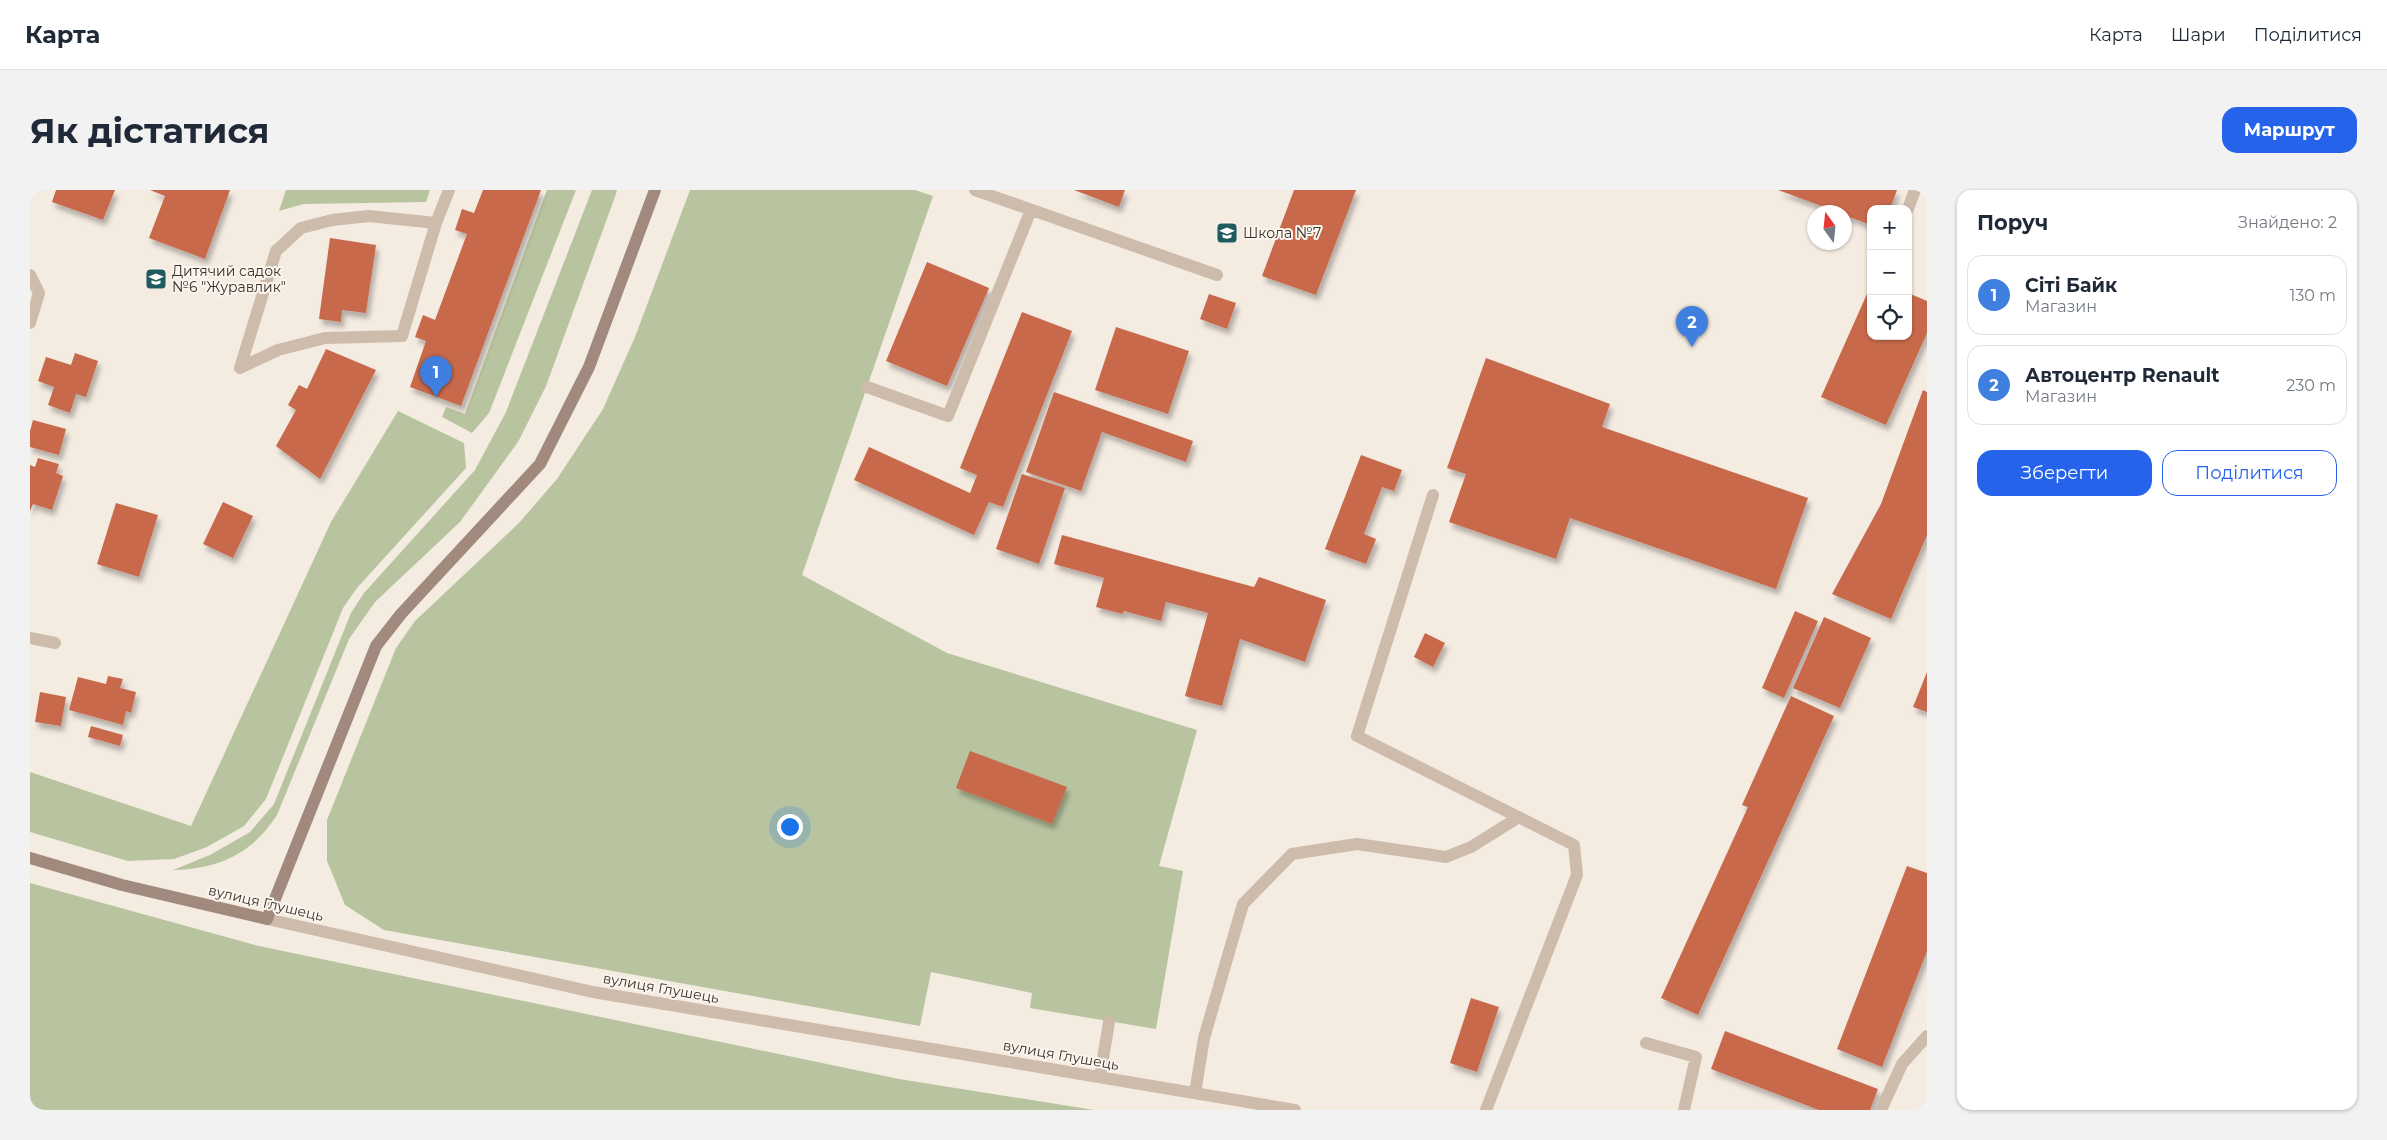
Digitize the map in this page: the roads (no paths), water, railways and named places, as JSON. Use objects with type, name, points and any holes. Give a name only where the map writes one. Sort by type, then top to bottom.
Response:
[{"type":"street","points":[[436,223],[370,216],[332,220],[301,228],[276,251],[240,368],[278,350],[325,338],[402,336],[436,223],[449,190]]},
{"type":"street","points":[[267,919],[376,646],[401,614],[540,464],[589,367],[656,190]]},
{"type":"street","points":[[976,190],[1217,275]]},
{"type":"street","points":[[1909,205],[1915,190]]},
{"type":"street","points":[[867,387],[948,416],[1031,210]]},
{"type":"street","points":[[30,275],[39,293],[30,323]]},
{"type":"street","points":[[1433,495],[1357,736],[1574,845],[1577,876],[1486,1110]]},
{"type":"street","points":[[30,638],[55,644]]},
{"type":"street","points":[[1195,1093],[1204,1038],[1243,904],[1292,854],[1356,844],[1446,856],[1471,847],[1519,817]]},
{"type":"street","name":"вулиця Глушець","points":[[30,858],[122,885],[593,992],[1295,1110]]},
{"type":"street","points":[[1100,1077],[1109,1022]]},
{"type":"street","points":[[1881,1110],[1902,1064],[1927,1036]]},
{"type":"street","points":[[1646,1043],[1696,1057],[1684,1110]]},
{"type":"place","name":"Школа №7","points":[[1227,233]]},
{"type":"place","name":"Дитячий садок №6 \"Журавлик\"","points":[[156,279]]},
{"type":"place","name":"Автоцентр Renault","points":[[1692,347]]},
{"type":"place","name":"Сіті Байк","points":[[436,397]]}]
